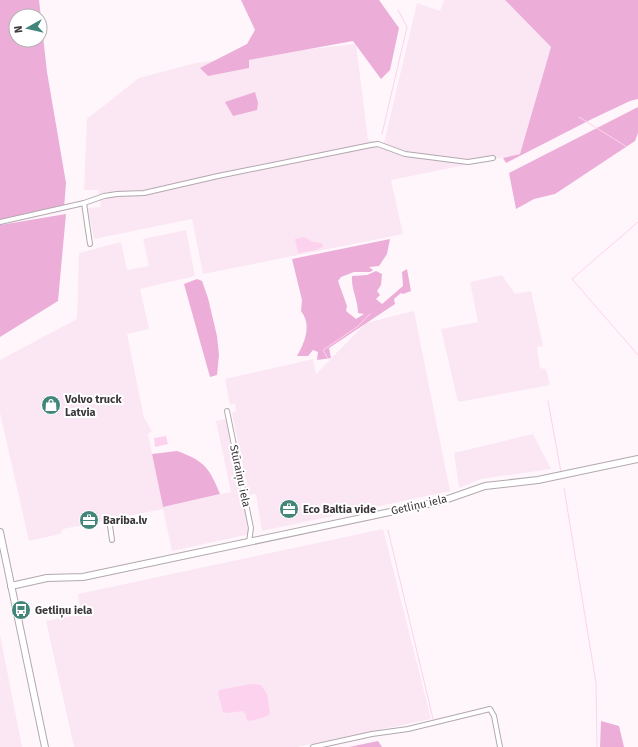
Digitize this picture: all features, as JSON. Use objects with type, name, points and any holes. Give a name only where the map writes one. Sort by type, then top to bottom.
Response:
[{"type":"street","points":[[0,222],[84,203],[104,196],[144,193],[378,144],[405,154],[468,162],[493,158]]},
{"type":"street","points":[[84,203],[90,244]]},
{"type":"street","name":"Stūraiņu iela","points":[[226,411],[251,528],[249,542]]},
{"type":"street","name":"Getliņu iela","points":[[12,586],[47,578],[83,577],[442,501],[485,486],[538,480],[638,459]]},
{"type":"street","points":[[109,519],[112,540]]},
{"type":"street","points":[[0,532],[45,747]]},
{"type":"street","points":[[313,747],[372,734],[408,729],[490,709],[494,716],[500,747]]},
{"type":"shaded area","points":[[0,0],[39,0],[40,8],[8,8],[8,48],[44,48],[66,183],[64,208],[0,222]]},
{"type":"shaded area","points":[[241,0],[379,0],[399,28],[390,70],[381,79],[353,41],[249,60],[249,68],[208,76],[200,68],[247,44],[255,30]]},
{"type":"shaded area","points":[[444,0],[505,0],[551,47],[520,154],[391,180],[403,234],[203,274],[192,219],[94,239],[88,208],[101,207],[98,190],[84,190],[87,119],[139,78],[196,63],[356,44],[368,140],[384,143],[417,3],[440,11]]},
{"type":"shaded area","points":[[505,0],[638,0],[638,99],[630,101],[592,119],[506,163],[503,158],[520,154],[551,47]]},
{"type":"shaded area","points":[[255,92],[258,103],[257,110],[233,116],[225,102]]},
{"type":"shaded area","points":[[638,107],[638,133],[635,141],[555,194],[534,199],[516,209],[509,173]]},
{"type":"shaded area","points":[[66,214],[58,301],[0,337],[0,225]]},
{"type":"shaded area","points":[[186,230],[195,276],[140,289],[149,329],[127,334],[144,418],[152,431],[148,434],[163,507],[231,492],[216,421],[226,419],[250,534],[172,551],[163,509],[63,529],[60,534],[29,541],[0,413],[0,360],[77,319],[79,253],[121,242],[127,270],[149,266],[143,239]]},
{"type":"shaded area","points":[[304,237],[313,242],[322,243],[323,247],[316,250],[298,253],[295,239]]},
{"type":"shaded area","points":[[390,239],[387,254],[379,266],[369,267],[373,270],[370,272],[354,272],[341,277],[338,281],[347,306],[346,311],[356,319],[364,314],[358,313],[352,276],[367,275],[376,271],[382,274],[381,285],[377,291],[380,295],[376,299],[382,304],[403,286],[402,272],[407,269],[411,291],[403,294],[401,293],[394,299],[395,304],[329,348],[331,358],[317,360],[318,352],[313,350],[308,356],[297,356],[303,345],[307,328],[301,311],[302,300],[292,259]]},
{"type":"shaded area","points":[[502,275],[515,294],[531,291],[543,346],[537,347],[540,368],[546,369],[550,385],[458,402],[441,329],[478,322],[470,282]]},
{"type":"shaded area","points":[[197,279],[202,281],[208,298],[217,336],[219,355],[217,375],[210,377],[184,284]]},
{"type":"shaded area","points":[[414,311],[450,491],[262,531],[256,494],[249,495],[232,413],[236,411],[235,404],[230,405],[225,379],[313,359],[316,374],[366,323]]},
{"type":"shaded area","points":[[533,434],[551,469],[481,479],[459,488],[454,453]]},
{"type":"shaded area","points":[[166,436],[168,444],[155,447],[154,438]]},
{"type":"shaded area","points":[[177,451],[194,458],[205,466],[213,478],[220,494],[163,507],[152,454]]},
{"type":"shaded area","points":[[383,529],[431,719],[297,747],[74,747],[46,621],[81,614],[78,594]]},
{"type":"shaded area","points":[[0,635],[22,747],[0,747]]},
{"type":"shaded area","points":[[251,684],[261,685],[267,694],[270,714],[250,721],[246,719],[246,715],[243,711],[223,712],[218,693],[219,690]]},
{"type":"shaded area","points":[[601,721],[619,726],[624,747],[600,747]]},
{"type":"shaded area","points":[[378,741],[382,747],[349,747]]},
{"type":"waterway","points":[[382,134],[407,27],[398,10]]},
{"type":"waterway","points":[[579,117],[627,147]]},
{"type":"waterway","points":[[638,222],[572,279],[638,355]]},
{"type":"waterway","points":[[328,359],[323,350],[357,327],[370,314]]},
{"type":"waterway","points":[[548,401],[561,472]]},
{"type":"waterway","points":[[564,488],[596,683],[597,747]]},
{"type":"waterway","points":[[388,530],[433,719]]},
{"type":"place","name":"Volvo truck Latvia","points":[[51,405]]},
{"type":"place","name":"Eco Baltia vide","points":[[289,509]]},
{"type":"place","name":"Bariba.lv","points":[[89,520]]},
{"type":"place","name":"Getliņu iela","points":[[21,610]]}]
